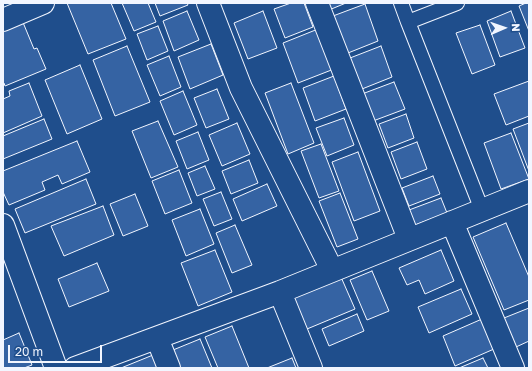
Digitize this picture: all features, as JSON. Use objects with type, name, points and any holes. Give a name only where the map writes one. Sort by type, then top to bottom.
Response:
[{"type":"street","points":[[3,20],[43,3]]},
{"type":"street","points":[[208,3],[241,88],[332,270]]},
{"type":"street","points":[[317,3],[409,239]]},
{"type":"street","points":[[75,368],[280,292],[529,191]]},
{"type":"street","points":[[452,222],[514,368]]},
{"type":"street","points":[[3,225],[56,368]]},
{"type":"street","points":[[280,292],[311,368]]},
{"type":"street","points":[[157,338],[169,368]]},
{"type":"lane","points":[[401,3],[482,210]]},
{"type":"lane","points":[[408,22],[457,3]]},
{"type":"building","points":[[67,3],[111,3],[126,39],[88,54]]},
{"type":"building","points":[[122,3],[148,3],[156,22],[134,31]]},
{"type":"building","points":[[155,3],[187,3],[188,5],[160,16]]},
{"type":"building","points":[[291,3],[304,3],[313,27],[285,38],[274,9]]},
{"type":"building","points":[[326,3],[346,3],[329,10]]},
{"type":"building","points":[[529,3],[529,31],[519,6]]},
{"type":"building","points":[[365,4],[378,41],[348,53],[333,16]]},
{"type":"building","points":[[187,11],[199,40],[174,51],[163,21]]},
{"type":"building","points":[[263,11],[277,48],[248,59],[234,23]]},
{"type":"building","points":[[511,11],[525,48],[500,57],[487,21]]},
{"type":"building","points":[[22,20],[34,49],[37,48],[46,69],[5,86],[4,83],[3,84],[3,28]]},
{"type":"building","points":[[480,25],[495,65],[472,74],[456,33]]},
{"type":"building","points":[[158,26],[168,51],[147,60],[137,34]]},
{"type":"building","points":[[318,29],[334,69],[298,83],[283,43]]},
{"type":"building","points":[[211,44],[223,75],[190,89],[178,57]]},
{"type":"building","points":[[127,46],[150,102],[115,116],[93,60]]},
{"type":"building","points":[[381,46],[392,77],[362,89],[350,58]]},
{"type":"building","points":[[169,56],[181,87],[160,96],[147,65]]},
{"type":"building","points":[[80,65],[102,119],[67,134],[45,80]]},
{"type":"building","points":[[334,76],[346,109],[315,121],[303,88]]},
{"type":"building","points":[[529,81],[529,116],[506,125],[494,94]]},
{"type":"building","points":[[394,82],[405,109],[373,121],[362,94]]},
{"type":"building","points":[[29,83],[42,116],[3,133],[3,99],[10,96],[9,91]]},
{"type":"building","points":[[291,83],[314,143],[288,154],[265,93]]},
{"type":"building","points":[[217,89],[229,119],[206,128],[194,98]]},
{"type":"building","points":[[183,91],[197,125],[174,135],[160,101]]},
{"type":"building","points":[[406,114],[414,138],[388,148],[379,124]]},
{"type":"building","points":[[344,118],[354,145],[327,156],[316,128]]},
{"type":"building","points":[[44,119],[52,139],[3,159],[3,136]]},
{"type":"building","points":[[158,121],[178,167],[151,178],[132,131]]},
{"type":"building","points":[[237,123],[250,154],[222,166],[209,135]]},
{"type":"building","points":[[529,123],[529,171],[513,129]]},
{"type":"building","points":[[198,132],[209,160],[187,169],[176,141]]},
{"type":"building","points":[[511,133],[529,179],[501,189],[484,143]]},
{"type":"building","points":[[77,141],[90,172],[62,184],[58,175],[42,182],[45,190],[9,205],[3,192],[3,171]]},
{"type":"building","points":[[417,142],[427,169],[401,179],[391,152]]},
{"type":"building","points":[[321,144],[339,191],[319,198],[301,151]]},
{"type":"building","points":[[358,152],[380,211],[354,221],[332,162]]},
{"type":"building","points":[[249,160],[258,183],[231,194],[222,171]]},
{"type":"building","points":[[205,166],[215,189],[197,196],[188,173]]},
{"type":"building","points":[[179,170],[192,203],[165,214],[152,181]]},
{"type":"building","points":[[433,176],[440,194],[409,206],[402,188]]},
{"type":"building","points":[[86,179],[96,204],[25,233],[15,209]]},
{"type":"building","points":[[267,184],[277,206],[242,221],[233,199]]},
{"type":"building","points":[[221,192],[232,219],[214,226],[203,199]]},
{"type":"building","points":[[340,193],[358,239],[337,247],[319,201]]},
{"type":"building","points":[[135,194],[148,226],[123,236],[110,204]]},
{"type":"building","points":[[441,198],[447,213],[415,225],[409,210]]},
{"type":"building","points":[[103,206],[114,235],[64,256],[51,226]]},
{"type":"building","points":[[200,209],[214,244],[186,256],[172,220]]},
{"type":"building","points":[[506,223],[529,277],[529,300],[504,310],[473,237]]},
{"type":"building","points":[[235,225],[252,265],[232,273],[216,233]]},
{"type":"building","points":[[215,250],[232,292],[198,306],[181,263]]},
{"type":"building","points":[[441,250],[454,281],[425,294],[419,280],[407,285],[399,268]]},
{"type":"building","points":[[97,263],[109,291],[69,307],[58,279]]},
{"type":"building","points":[[372,271],[389,311],[367,320],[350,280]]},
{"type":"building","points":[[341,277],[355,309],[307,329],[293,297]]},
{"type":"building","points":[[461,289],[472,314],[429,333],[418,307]]},
{"type":"building","points":[[529,308],[529,341],[516,347],[504,318]]},
{"type":"building","points":[[357,314],[364,331],[329,346],[322,329]]},
{"type":"building","points":[[482,319],[494,349],[455,366],[443,336]]},
{"type":"building","points":[[232,326],[249,368],[218,368],[205,337]]},
{"type":"building","points":[[19,333],[32,365],[24,368],[3,368],[3,340]]},
{"type":"building","points":[[200,339],[212,368],[180,368],[173,350]]},
{"type":"building","points":[[153,355],[158,368],[121,368]]},
{"type":"building","points":[[292,358],[296,368],[267,368]]},
{"type":"building","points":[[483,358],[488,368],[459,368]]}]
